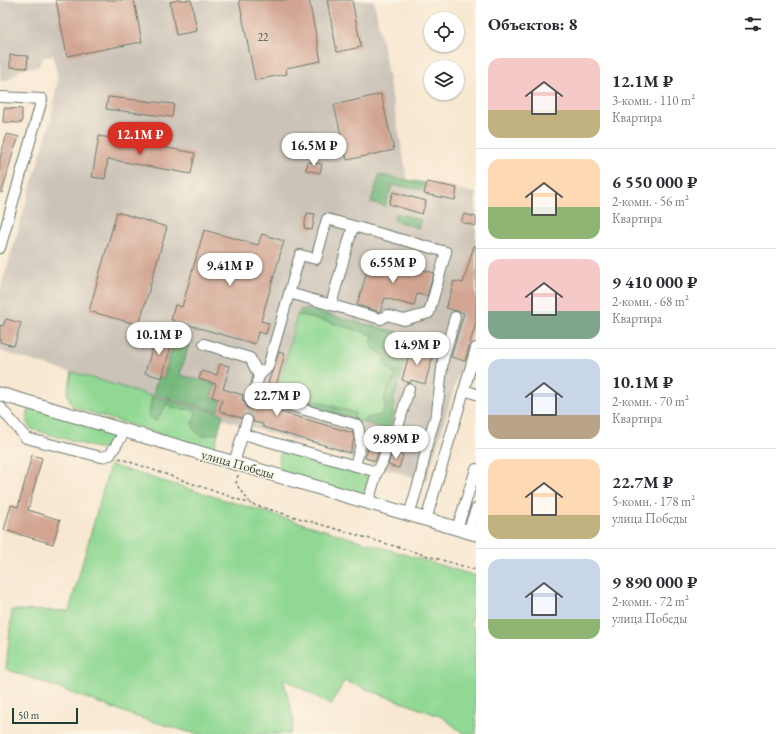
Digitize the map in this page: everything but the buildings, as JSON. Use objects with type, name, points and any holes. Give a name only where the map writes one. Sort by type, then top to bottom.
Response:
[{"type":"main road","name":"улица Победы","points":[[0,394],[467,532]]},
{"type":"street","points":[[0,97],[42,99],[0,248]]},
{"type":"street","points":[[289,293],[381,319],[387,315],[404,320],[429,313],[446,252],[327,219],[316,259],[300,255],[282,317],[273,326],[252,399],[358,425],[361,444],[355,465]]},
{"type":"street","points":[[331,305],[353,226]]},
{"type":"street","points":[[409,515],[421,475],[427,444],[437,412],[443,360],[455,317]]},
{"type":"street","points":[[204,344],[250,358],[259,376]]},
{"type":"street","points":[[426,520],[476,348]]},
{"type":"street","points":[[368,502],[390,437],[396,434],[409,389]]},
{"type":"street","points":[[464,390],[476,394]]},
{"type":"street","points":[[0,407],[26,438],[101,457],[110,454],[125,430]]},
{"type":"street","points":[[238,464],[247,420]]},
{"type":"street","points":[[243,434],[377,472]]},
{"type":"street","points":[[467,532],[476,469]]},
{"type":"street","points":[[467,532],[476,509]]},
{"type":"path","points":[[110,454],[251,504],[476,570]]},
{"type":"path","points":[[238,464],[236,484],[251,504]]},
{"type":"shaded area","points":[[0,0],[374,0],[408,182],[476,193],[476,315],[426,481],[0,351],[0,291],[51,119],[58,79],[53,55],[43,58],[38,67],[23,68],[6,81],[0,81]]},
{"type":"green space","points":[[379,175],[425,183],[423,190],[392,185],[385,206],[371,202]]},
{"type":"green space","points":[[396,213],[421,220],[418,228],[394,220]]},
{"type":"green space","points":[[305,309],[413,336],[394,399],[394,414],[389,431],[363,422],[367,418],[381,415],[383,412],[386,393],[396,375],[384,365],[386,357],[372,347],[372,339],[375,336],[330,322],[302,315],[297,316],[300,310]]},
{"type":"green space","points":[[303,314],[313,319],[325,320],[375,336],[379,353],[386,357],[384,365],[396,375],[386,393],[383,412],[381,415],[367,418],[363,422],[353,419],[355,413],[278,390],[297,316]]},
{"type":"green space","points":[[174,340],[189,344],[180,375],[215,384],[211,398],[221,401],[218,411],[153,394],[158,377],[163,379]]},
{"type":"green space","points":[[72,372],[152,396],[149,416],[156,421],[167,403],[173,408],[195,410],[202,436],[218,433],[215,446],[203,447],[73,407],[67,394]]},
{"type":"green space","points":[[278,390],[355,413],[353,419],[276,396]]},
{"type":"green space","points":[[152,396],[223,414],[218,433],[202,436],[195,431],[192,423],[196,415],[195,410],[173,408],[167,404],[156,421],[149,416]]},
{"type":"green space","points":[[31,403],[112,422],[112,435],[108,448],[100,449],[31,429],[26,421]]},
{"type":"green space","points":[[288,449],[361,470],[368,480],[363,496],[281,473],[279,459],[280,454]]},
{"type":"green space","points":[[110,465],[476,576],[476,604],[470,625],[476,627],[476,734],[464,734],[442,717],[344,681],[331,705],[283,678],[294,721],[290,734],[196,734],[140,718],[6,669],[12,610],[69,611]]},
{"type":"tunnel","points":[[247,420],[251,403]]}]
